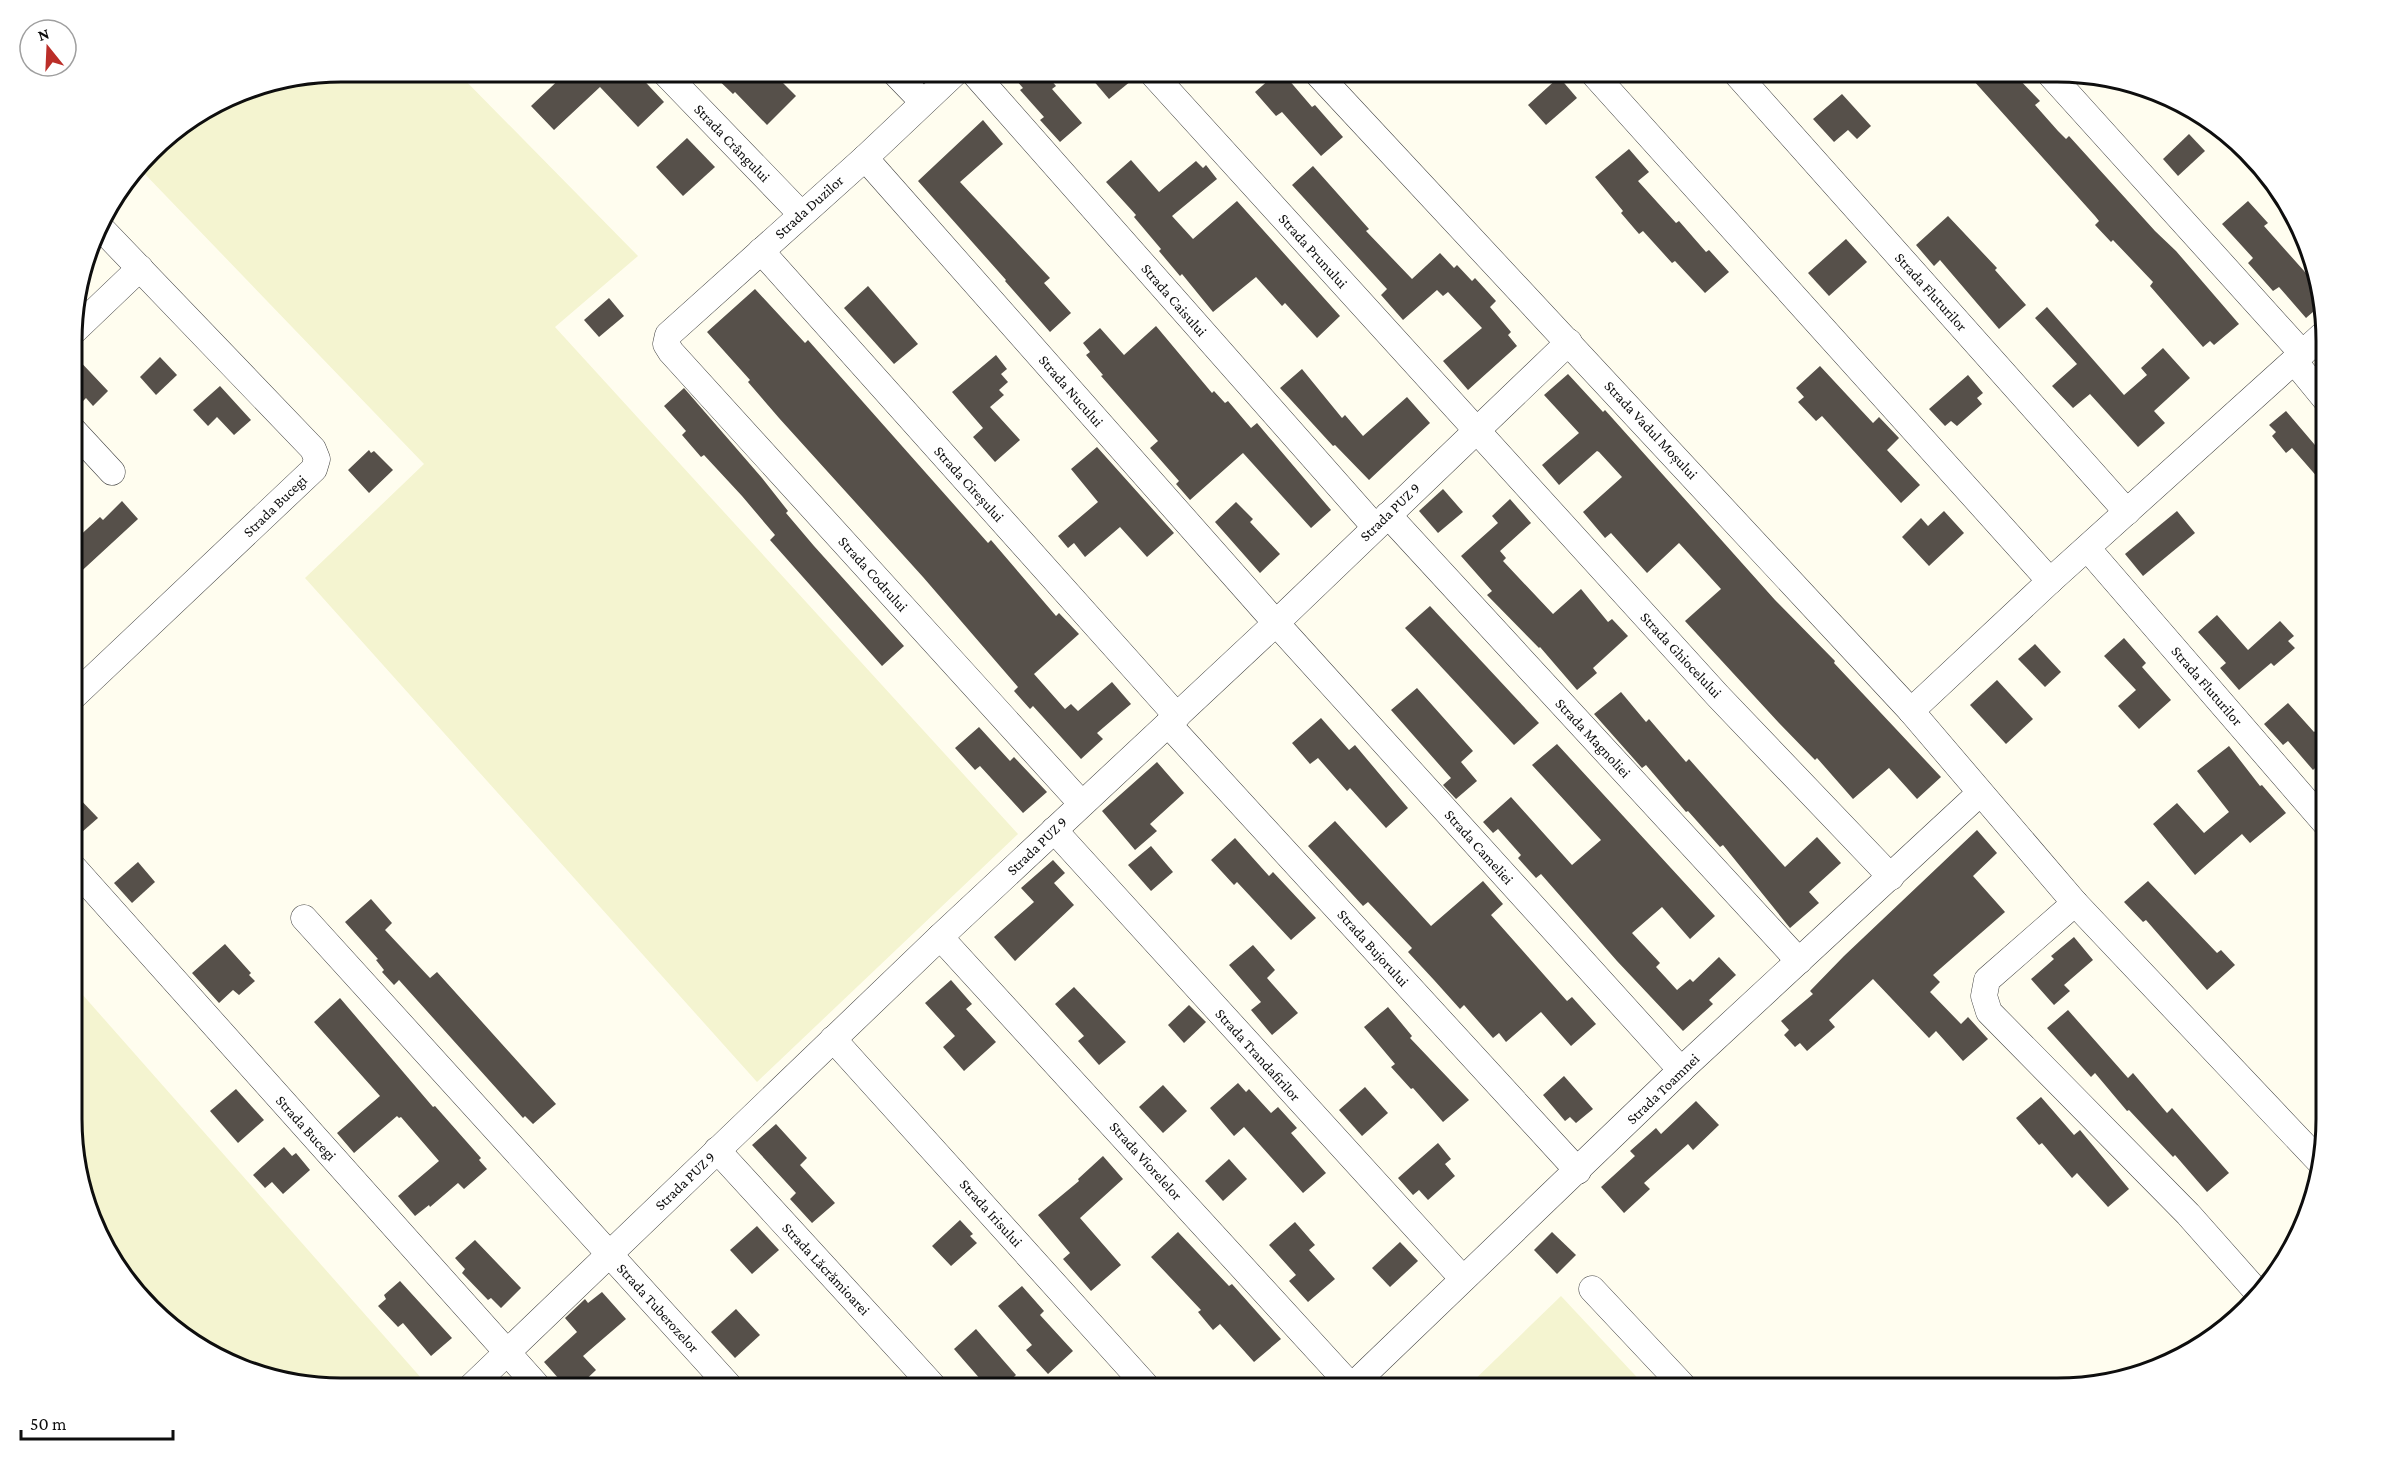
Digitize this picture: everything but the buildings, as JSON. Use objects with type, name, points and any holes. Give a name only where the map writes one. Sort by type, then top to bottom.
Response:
[{"type":"street","name":"Strada Crângului","points":[[674,82],[801,214]]},
{"type":"street","points":[[904,82],[923,102]]},
{"type":"street","name":"Strada Duzilor","points":[[666,344],[668,335],[865,158],[945,82]]},
{"type":"street","name":"Strada Caisului","points":[[982,82],[1381,521]]},
{"type":"street","name":"Strada Prunului","points":[[1160,82],[1475,430]]},
{"type":"street","name":"Strada Vadul Moșului","points":[[1325,82],[1911,711],[2076,903],[2314,1155]]},
{"type":"street","points":[[1601,82],[2050,581]]},
{"type":"street","name":"Strada Fluturilor","points":[[1744,82],[2127,512]]},
{"type":"street","points":[[2057,82],[2298,357],[2316,385]]},
{"type":"street","name":"Strada Nucului","points":[[865,158],[1276,623]]},
{"type":"street","name":"Strada Bucegi","points":[[82,688],[314,469],[317,459],[313,449],[106,233]]},
{"type":"street","name":"Strada Cireșului","points":[[761,251],[1173,720]]},
{"type":"street","points":[[83,322],[140,268]]},
{"type":"street","points":[[1911,711],[2050,581],[2316,341]]},
{"type":"street","name":"Strada PUZ 9","points":[[481,1378],[940,937],[1276,623],[1569,342]]},
{"type":"street","name":"Strada Codrului","points":[[666,344],[670,352],[1081,803]]},
{"type":"street","name":"Strada Ghiocelului","points":[[1475,430],[1718,696],[1891,878]]},
{"type":"street","points":[[82,440],[112,472]]},
{"type":"street","name":"Strada Magnoliei","points":[[1381,521],[1799,961]]},
{"type":"street","name":"Strada Fluturilor","points":[[2088,549],[2316,812]]},
{"type":"street","name":"Strada Cameliei","points":[[1276,623],[1681,1071]]},
{"type":"street","name":"Strada Bujorului","points":[[1173,720],[1578,1171]]},
{"type":"street","name":"Strada Toamnei","points":[[1359,1378],[1681,1071],[1980,793]]},
{"type":"street","name":"Strada Trandafirilor","points":[[1054,830],[1462,1279]]},
{"type":"street","name":"Strada Bucegi","points":[[82,877],[530,1378]]},
{"type":"street","points":[[2076,903],[1987,980],[1984,996],[1989,1012],[2188,1214],[2253,1288]]},
{"type":"street","name":"Strada Tuberozelor","points":[[304,918],[722,1378]]},
{"type":"street","name":"Strada Viorelelor","points":[[940,937],[1342,1378]]},
{"type":"street","name":"Strada Irisului","points":[[833,1039],[1139,1378]]},
{"type":"street","name":"Strada Lăcrămioarei","points":[[717,1150],[926,1378]]},
{"type":"street","points":[[1592,1289],[1676,1378]]},
{"type":"green space","points":[[342,82],[467,82],[638,256],[555,327],[1018,834],[757,1082],[305,578],[424,464],[145,174],[158,158],[184,136],[212,117],[242,102],[291,87]]},
{"type":"green space","points":[[82,994],[421,1378],[325,1377],[274,1369],[242,1358],[212,1343],[158,1302],[117,1248],[102,1218],[91,1186],[82,1118]]},
{"type":"green space","points":[[1561,1296],[1638,1378],[1476,1378]]}]
